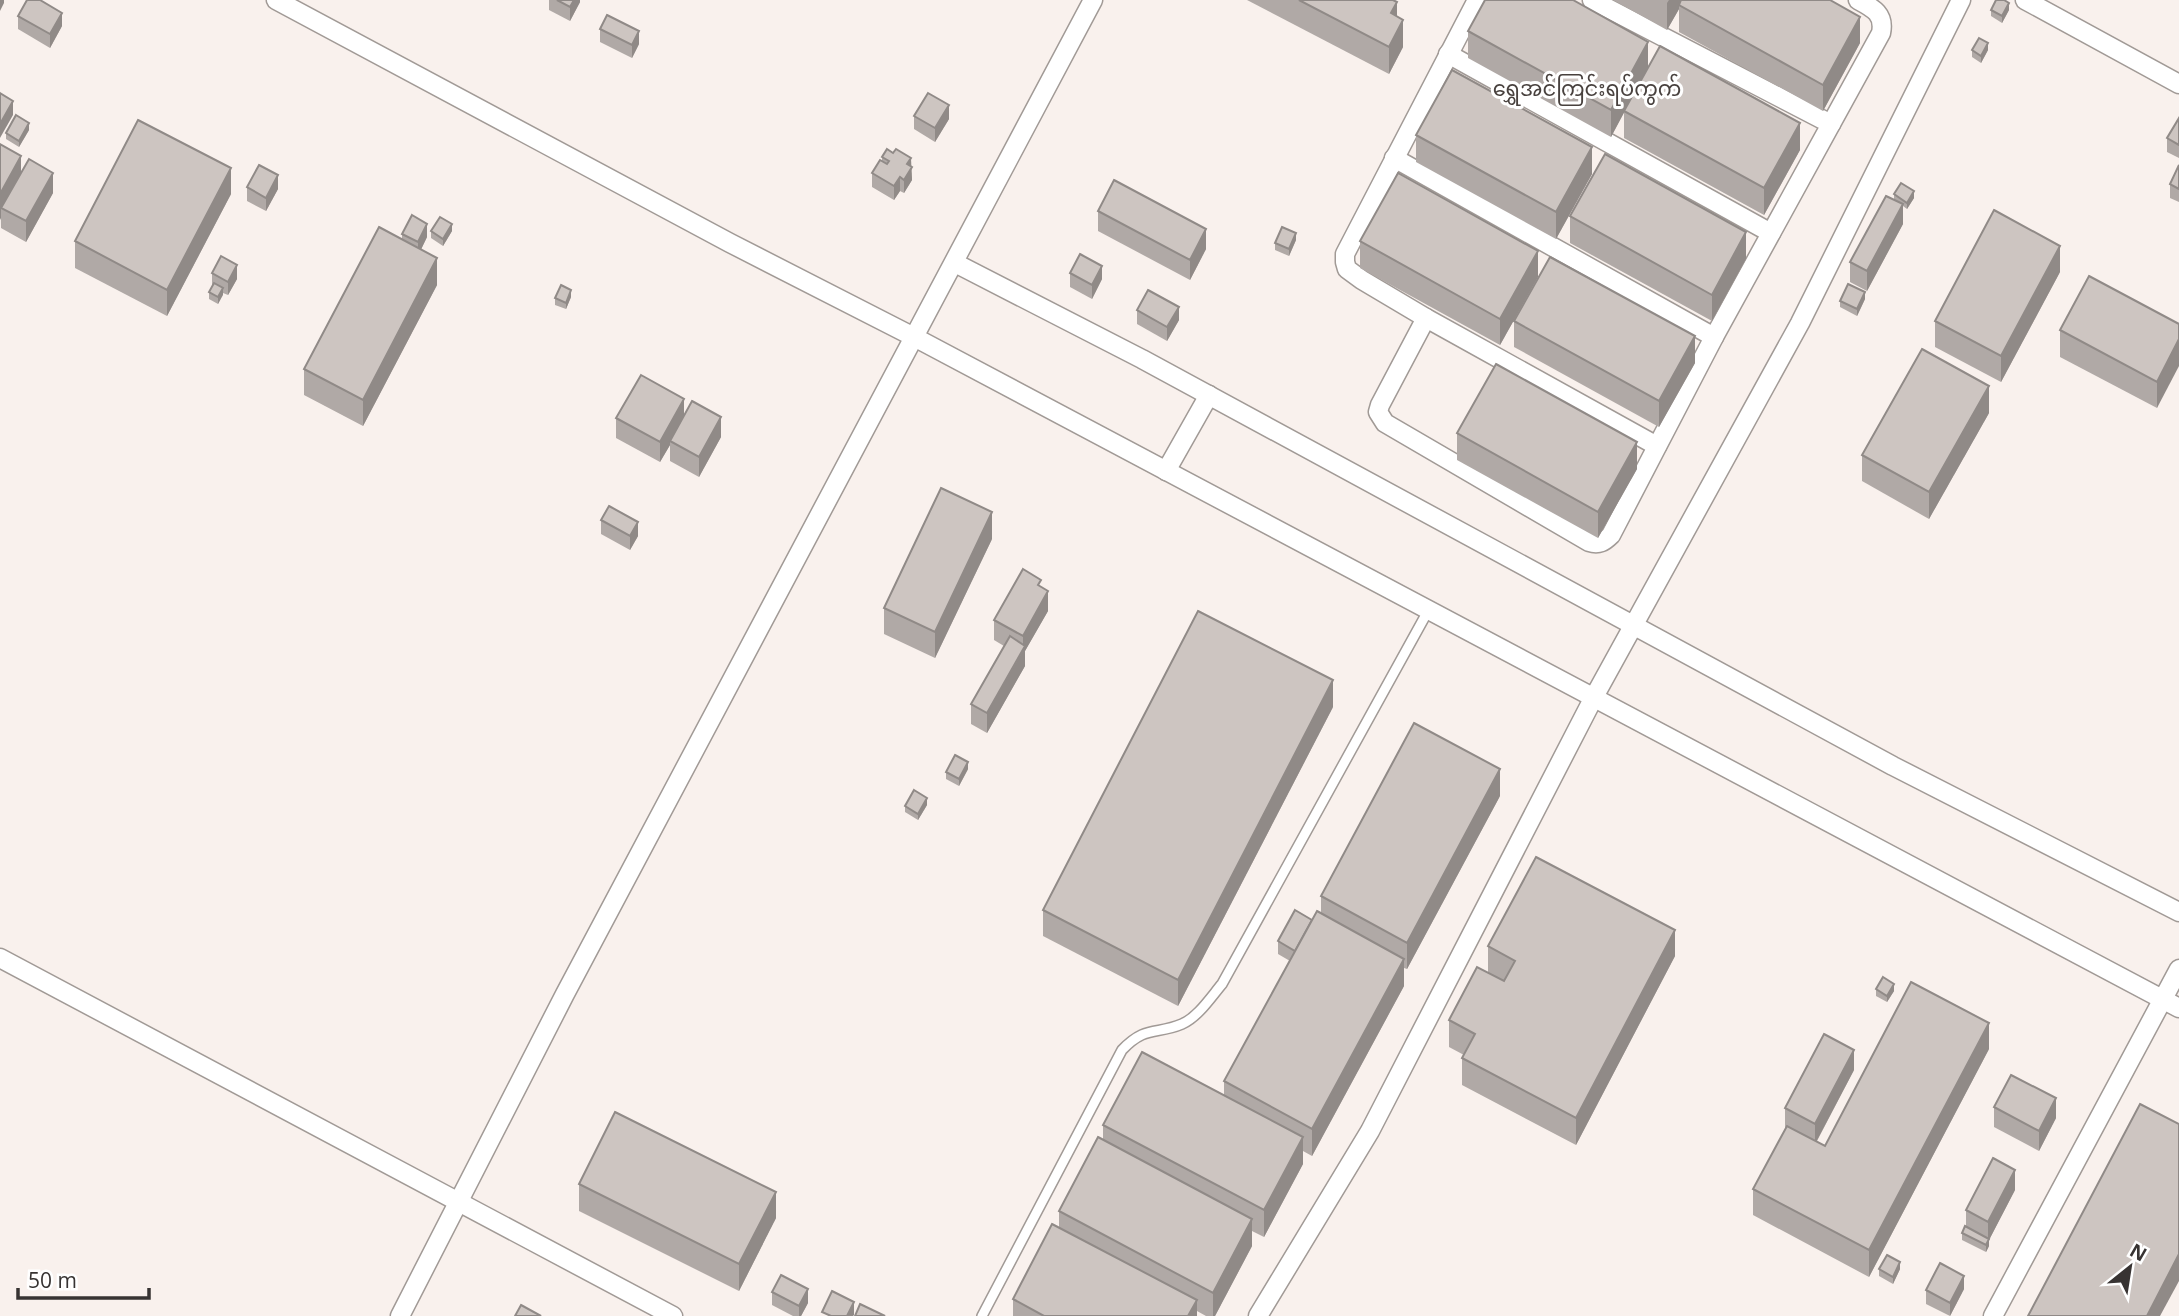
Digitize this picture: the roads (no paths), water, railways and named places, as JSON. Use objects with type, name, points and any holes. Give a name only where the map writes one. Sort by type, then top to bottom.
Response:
[{"type":"street","points":[[276,0],[730,243],[914,337],[2171,1004]]},
{"type":"street","points":[[400,1316],[604,921],[1093,0]]},
{"type":"street","points":[[1477,0],[1345,254],[1347,269],[1426,318],[1657,446]]},
{"type":"street","points":[[1592,0],[1831,124]]},
{"type":"street","points":[[1426,318],[1380,405],[1378,412],[1385,423],[1589,542],[1604,542],[1611,535],[1714,337],[1881,33],[1881,16],[1858,0]]},
{"type":"street","points":[[1258,1316],[1370,1131],[1594,697],[1800,323],[1961,0]]},
{"type":"street","points":[[2025,0],[2179,84]]},
{"type":"street","points":[[1448,54],[1771,233]]},
{"type":"street","points":[[1394,158],[1714,337]]},
{"type":"street","points":[[955,262],[1209,395],[1894,766],[2179,912]]},
{"type":"street","points":[[1166,471],[1209,395]]},
{"type":"street","points":[[0,958],[673,1316]]},
{"type":"street","points":[[1993,1316],[2171,1004],[2179,969]]},
{"type":"lane","points":[[982,1316],[1122,1050],[1136,1036],[1184,1023],[1222,984],[1428,611]]},
{"type":"district","name":"ရွှေအင်ကြင်းရပ်ကွက်","points":[[1587,88]]}]
